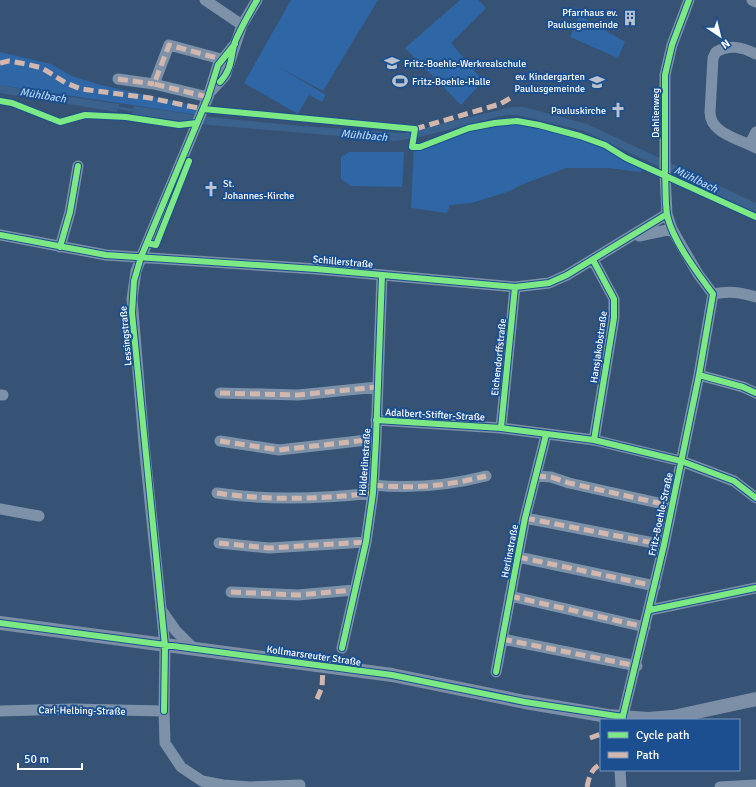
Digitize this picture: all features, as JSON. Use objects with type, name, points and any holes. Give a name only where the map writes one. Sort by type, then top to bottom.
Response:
[{"type":"main road","name":"Kollmarsreuter Straße","points":[[0,623],[194,650],[392,675],[531,703],[623,719],[655,719],[674,717],[756,699]]},
{"type":"street","points":[[205,0],[242,24]]},
{"type":"street","name":"Lessingstraße","points":[[165,646],[132,313],[134,281],[141,257],[209,95],[215,73],[221,59],[234,44],[242,24],[257,0]]},
{"type":"street","name":"Dahlienweg","points":[[672,229],[667,214],[665,165],[665,75],[672,45],[689,0]]},
{"type":"street","points":[[752,0],[756,2]]},
{"type":"street","name":"Lessingstraße","points":[[209,95],[225,76],[234,55],[234,44]]},
{"type":"street","points":[[154,84],[169,45],[221,59]]},
{"type":"street","points":[[756,54],[745,49],[728,47],[716,52],[713,65],[710,120],[720,131],[753,146],[756,132]]},
{"type":"street","points":[[118,79],[154,84],[209,95]]},
{"type":"street","points":[[60,247],[70,212],[78,166]]},
{"type":"street","name":"Schillerstraße","points":[[0,235],[106,255],[382,274],[461,284],[515,287],[549,283],[567,275],[627,240],[667,214]]},
{"type":"street","points":[[672,229],[698,274],[713,294],[729,291],[742,292],[756,297]]},
{"type":"street","name":"Schillerstraße","points":[[627,240],[672,229]]},
{"type":"street","name":"Hansjakobstraße","points":[[593,260],[614,299],[614,318],[594,440]]},
{"type":"street","name":"Hölderlinstraße","points":[[342,648],[366,542],[373,489],[382,274]]},
{"type":"street","name":"Eichendorffstraße","points":[[501,428],[515,287]]},
{"type":"street","name":"Fritz-Boehle-Straße","points":[[623,719],[637,666],[664,545],[699,375],[713,294]]},
{"type":"street","points":[[699,375],[743,387],[756,393]]},
{"type":"street","points":[[220,393],[298,395],[378,387]]},
{"type":"street","name":"Adalbert-Stifter-Straße","points":[[376,420],[501,428],[594,440],[681,461],[734,481],[756,498]]},
{"type":"street","name":"Herlinstraße","points":[[496,672],[525,518],[546,434]]},
{"type":"street","name":"Hölderlinstraße","points":[[220,441],[279,450],[376,439]]},
{"type":"street","name":"Hölderlinstraße","points":[[217,493],[244,498],[296,499],[373,489],[455,484],[486,476]]},
{"type":"street","name":"Fritz-Boehle-Straße","points":[[536,476],[551,477],[672,506]]},
{"type":"street","points":[[0,509],[39,516]]},
{"type":"street","name":"Herlinstraße","points":[[525,518],[579,529]]},
{"type":"street","name":"Fritz-Boehle-Straße","points":[[579,529],[664,545]]},
{"type":"street","points":[[219,543],[269,548],[366,542]]},
{"type":"street","name":"Herlinstraße","points":[[518,557],[655,586]]},
{"type":"street","points":[[650,610],[756,588]]},
{"type":"street","points":[[231,592],[298,595],[354,590]]},
{"type":"street","points":[[510,596],[645,627]]},
{"type":"street","name":"Lessingstraße","points":[[162,610],[176,631],[194,650]]},
{"type":"street","points":[[502,639],[637,666]]},
{"type":"street","points":[[165,646],[165,743],[181,767],[202,781],[250,787],[300,785]]},
{"type":"street","name":"Carl-Helbing-Straße","points":[[0,711],[72,709],[164,711]]},
{"type":"street","points":[[620,771],[621,787]]},
{"type":"street","points":[[720,787],[756,785]]},
{"type":"shaded area","points":[[291,0],[378,0],[323,91],[275,65],[326,95],[322,102],[309,95],[298,114],[244,83]]},
{"type":"shaded area","points":[[460,0],[478,0],[486,8],[451,43],[483,81],[461,105],[405,48]]},
{"type":"shaded area","points":[[579,15],[625,42],[618,58],[570,37]]},
{"type":"shaded area","points":[[0,52],[51,64],[72,76],[101,85],[201,107],[198,115],[0,85]]},
{"type":"shaded area","points":[[491,124],[521,124],[573,135],[616,149],[651,166],[649,170],[644,168],[641,172],[608,168],[566,168],[521,185],[510,191],[472,203],[450,205],[447,213],[411,208],[414,147],[422,147],[452,135]]},
{"type":"shaded area","points":[[349,152],[404,152],[402,187],[351,186],[341,179],[341,157]]},
{"type":"water","points":[[0,85],[119,104],[117,112],[0,93]]},
{"type":"water","points":[[134,106],[208,117],[302,126],[404,133],[511,107],[524,107],[587,124],[756,203],[756,213],[584,131],[517,115],[505,115],[420,137],[395,141],[209,125],[132,114]]},
{"type":"waterway","name":"Mühlbach","points":[[115,107],[136,111]]},
{"type":"marked path","points":[[208,97],[154,84],[169,45],[221,59]]},
{"type":"marked path","points":[[0,63],[9,61],[42,68],[66,83],[81,89],[150,98],[203,109]]},
{"type":"marked path","points":[[118,79],[154,84]]},
{"type":"marked path","points":[[415,129],[500,104],[514,96]]},
{"type":"marked path","points":[[220,393],[298,395],[378,387]]},
{"type":"marked path","points":[[220,441],[279,450],[376,439]]},
{"type":"marked path","points":[[373,485],[402,487],[430,486],[486,476]]},
{"type":"marked path","points":[[536,476],[551,477],[569,483],[672,506]]},
{"type":"marked path","points":[[217,493],[236,496],[275,498],[334,497],[373,493]]},
{"type":"marked path","points":[[525,518],[664,545]]},
{"type":"marked path","points":[[219,543],[269,548],[366,542]]},
{"type":"marked path","points":[[518,557],[655,586]]},
{"type":"marked path","points":[[231,592],[298,595],[354,590]]},
{"type":"marked path","points":[[510,596],[645,627]]},
{"type":"marked path","points":[[502,639],[637,666]]},
{"type":"marked path","points":[[317,699],[322,687],[323,667]]},
{"type":"marked path","points":[[590,738],[600,734]]},
{"type":"marked path","points":[[587,787],[591,774],[595,768],[600,765]]},
{"type":"cycle path","points":[[220,82],[229,67],[237,36],[257,0]]},
{"type":"cycle path","points":[[665,171],[665,75],[672,45],[689,0]]},
{"type":"cycle path","points":[[164,711],[165,646],[132,313],[134,281],[141,257],[208,97],[218,65],[235,44]]},
{"type":"cycle path","points":[[0,101],[12,103],[60,122],[85,115],[126,117],[179,125],[197,123]]},
{"type":"cycle path","points":[[203,109],[415,129],[412,147],[420,147],[469,128],[495,123],[517,121],[539,125],[580,136],[605,145],[626,158],[756,217]]},
{"type":"cycle path","points":[[147,243],[156,245],[189,161]]},
{"type":"cycle path","points":[[60,247],[70,212],[78,166]]},
{"type":"cycle path","points":[[622,719],[664,545],[699,375],[713,294],[686,256],[674,234],[666,209],[665,174]]},
{"type":"cycle path","points":[[0,235],[106,255],[316,269],[515,287],[549,283],[567,275],[667,214]]},
{"type":"cycle path","points":[[593,260],[614,299],[614,318],[594,440]]},
{"type":"cycle path","points":[[342,648],[366,542],[373,493],[382,275]]},
{"type":"cycle path","points":[[501,428],[515,287]]},
{"type":"cycle path","points":[[699,375],[743,387],[756,393]]},
{"type":"cycle path","points":[[376,420],[501,428],[594,440],[681,461],[734,481],[756,498]]},
{"type":"cycle path","points":[[496,672],[525,518],[546,435]]},
{"type":"cycle path","points":[[650,610],[756,588]]},
{"type":"cycle path","points":[[0,623],[392,675],[525,702],[623,717]]},
{"type":"place","name":"Pfarrhaus ev. Paulusgemeinde","points":[[630,18]]},
{"type":"place","name":"Fritz-Boehle-Werkrealschule","points":[[392,63]]},
{"type":"place","name":"Fritz-Boehle-Halle","points":[[400,81]]},
{"type":"place","name":"ev. Kindergarten Paulusgemeinde","points":[[597,82]]},
{"type":"place","name":"Pauluskirche","points":[[618,110]]},
{"type":"place","name":"St. Johannes-Kirche","points":[[211,189]]}]
